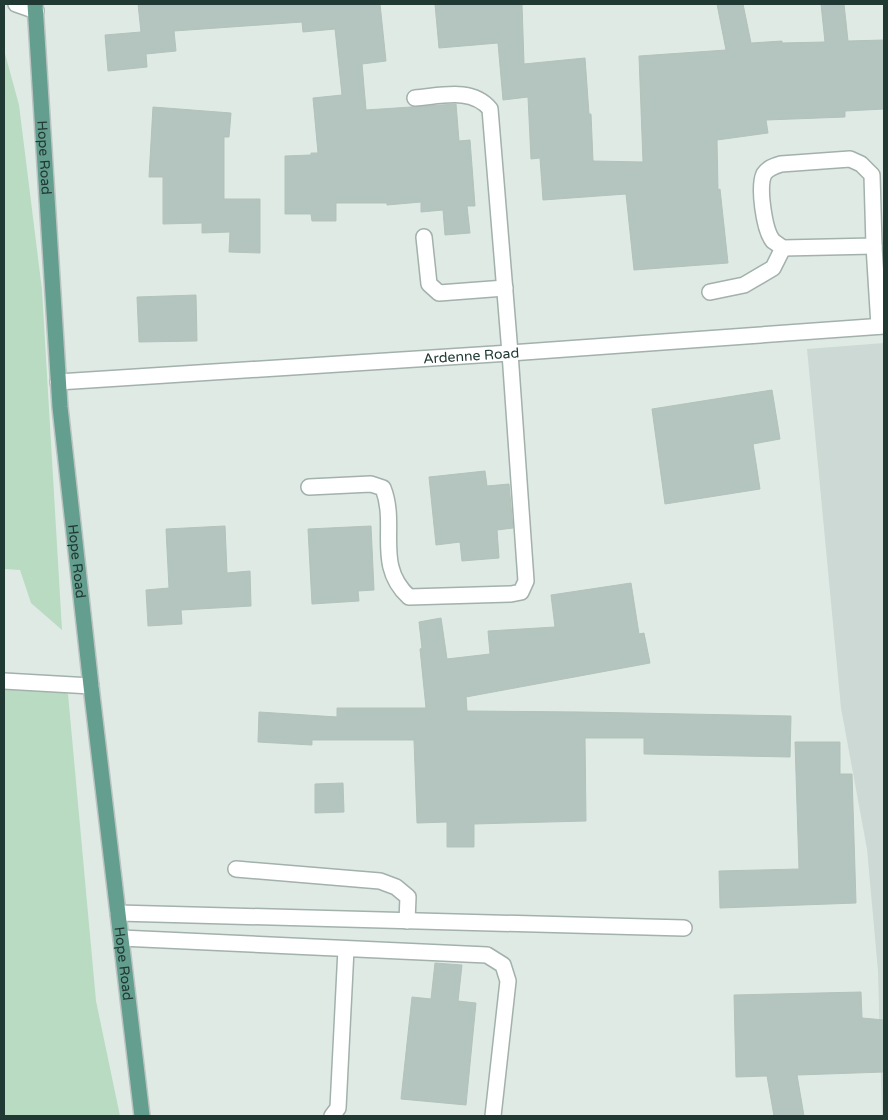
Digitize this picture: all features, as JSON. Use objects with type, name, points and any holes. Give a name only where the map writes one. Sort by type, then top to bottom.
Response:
[{"type":"main road","name":"Hope Road","points":[[35,7],[58,382],[91,686],[142,1116]]},
{"type":"street","points":[[16,4],[35,7]]},
{"type":"street","points":[[310,487],[371,484],[384,488],[388,500],[389,566],[398,588],[408,597],[511,594],[520,592],[526,581],[490,109],[484,102],[467,95],[415,98]]},
{"type":"street","points":[[874,246],[783,248],[773,241],[766,227],[762,185],[765,174],[772,166],[781,164],[850,159],[861,164],[872,175],[874,246],[882,326]]},
{"type":"street","points":[[424,237],[429,284],[434,290],[440,293],[505,288]]},
{"type":"street","points":[[710,292],[744,285],[773,268],[783,248]]},
{"type":"street","name":"Ardenne Road","points":[[58,382],[510,353],[882,326]]},
{"type":"street","points":[[4,681],[91,686]]},
{"type":"street","points":[[236,869],[380,881],[396,887],[408,897],[407,921]]},
{"type":"street","points":[[118,913],[684,928]]},
{"type":"street","points":[[121,938],[488,956],[503,965],[508,981],[493,1116]]},
{"type":"street","points":[[332,1116],[338,1108],[346,949]]},
{"type":"shaded area","points":[[884,343],[884,1116],[882,1116],[878,971],[867,849],[841,708],[807,349]]},
{"type":"green space","points":[[4,50],[19,105],[42,290],[62,630],[31,603],[20,570],[4,569]]},
{"type":"green space","points":[[4,683],[43,684],[68,694],[96,1001],[120,1116],[4,1116]]},
{"type":"building","points":[[138,4],[380,4],[386,61],[362,64],[366,110],[456,104],[459,141],[470,140],[475,206],[467,206],[470,233],[445,235],[443,210],[421,212],[421,202],[387,205],[387,203],[336,203],[336,221],[312,221],[311,214],[285,214],[285,156],[318,153],[313,98],[342,95],[335,29],[303,32],[302,22],[174,31],[176,51],[146,54],[147,67],[108,71],[105,35],[141,32]]},
{"type":"building","points":[[435,4],[522,4],[524,64],[585,58],[589,114],[591,114],[593,161],[643,162],[639,56],[726,50],[717,4],[743,4],[751,43],[782,41],[782,43],[825,42],[821,4],[844,4],[848,41],[884,40],[884,109],[845,111],[845,117],[766,120],[768,133],[717,140],[718,190],[720,189],[728,263],[634,270],[626,194],[543,200],[540,158],[531,159],[528,97],[503,100],[498,43],[439,48]]},
{"type":"building","points":[[153,107],[231,113],[229,137],[224,137],[224,199],[260,199],[260,253],[229,252],[230,232],[202,233],[202,223],[163,224],[163,177],[149,177]]},
{"type":"building","points":[[196,295],[197,341],[139,342],[137,297]]},
{"type":"building","points":[[772,390],[780,439],[753,444],[760,489],[665,504],[652,409]]},
{"type":"building","points":[[485,471],[487,486],[509,484],[513,528],[497,530],[499,558],[462,561],[460,542],[436,545],[429,477]]},
{"type":"building","points":[[225,526],[227,573],[250,571],[251,606],[181,610],[182,624],[148,626],[146,590],[169,588],[166,529]]},
{"type":"building","points":[[371,526],[374,590],[358,591],[359,601],[312,604],[308,529]]},
{"type":"building","points":[[631,583],[639,634],[644,633],[650,663],[466,697],[467,711],[791,716],[790,757],[644,754],[644,738],[585,738],[586,821],[474,824],[474,847],[447,847],[447,822],[417,823],[414,740],[312,740],[312,745],[258,742],[259,712],[337,717],[337,708],[426,708],[419,622],[441,618],[447,659],[490,654],[488,631],[555,627],[551,595]]},
{"type":"building","points":[[795,742],[840,742],[840,774],[852,774],[856,903],[720,908],[719,871],[799,869]]},
{"type":"building","points":[[343,783],[344,812],[315,813],[315,784]]},
{"type":"building","points":[[435,963],[462,965],[458,1001],[476,1003],[466,1105],[401,1099],[412,997],[431,999]]},
{"type":"building","points":[[861,992],[862,1018],[884,1020],[884,1072],[797,1075],[804,1116],[774,1116],[767,1076],[736,1077],[734,995]]}]
